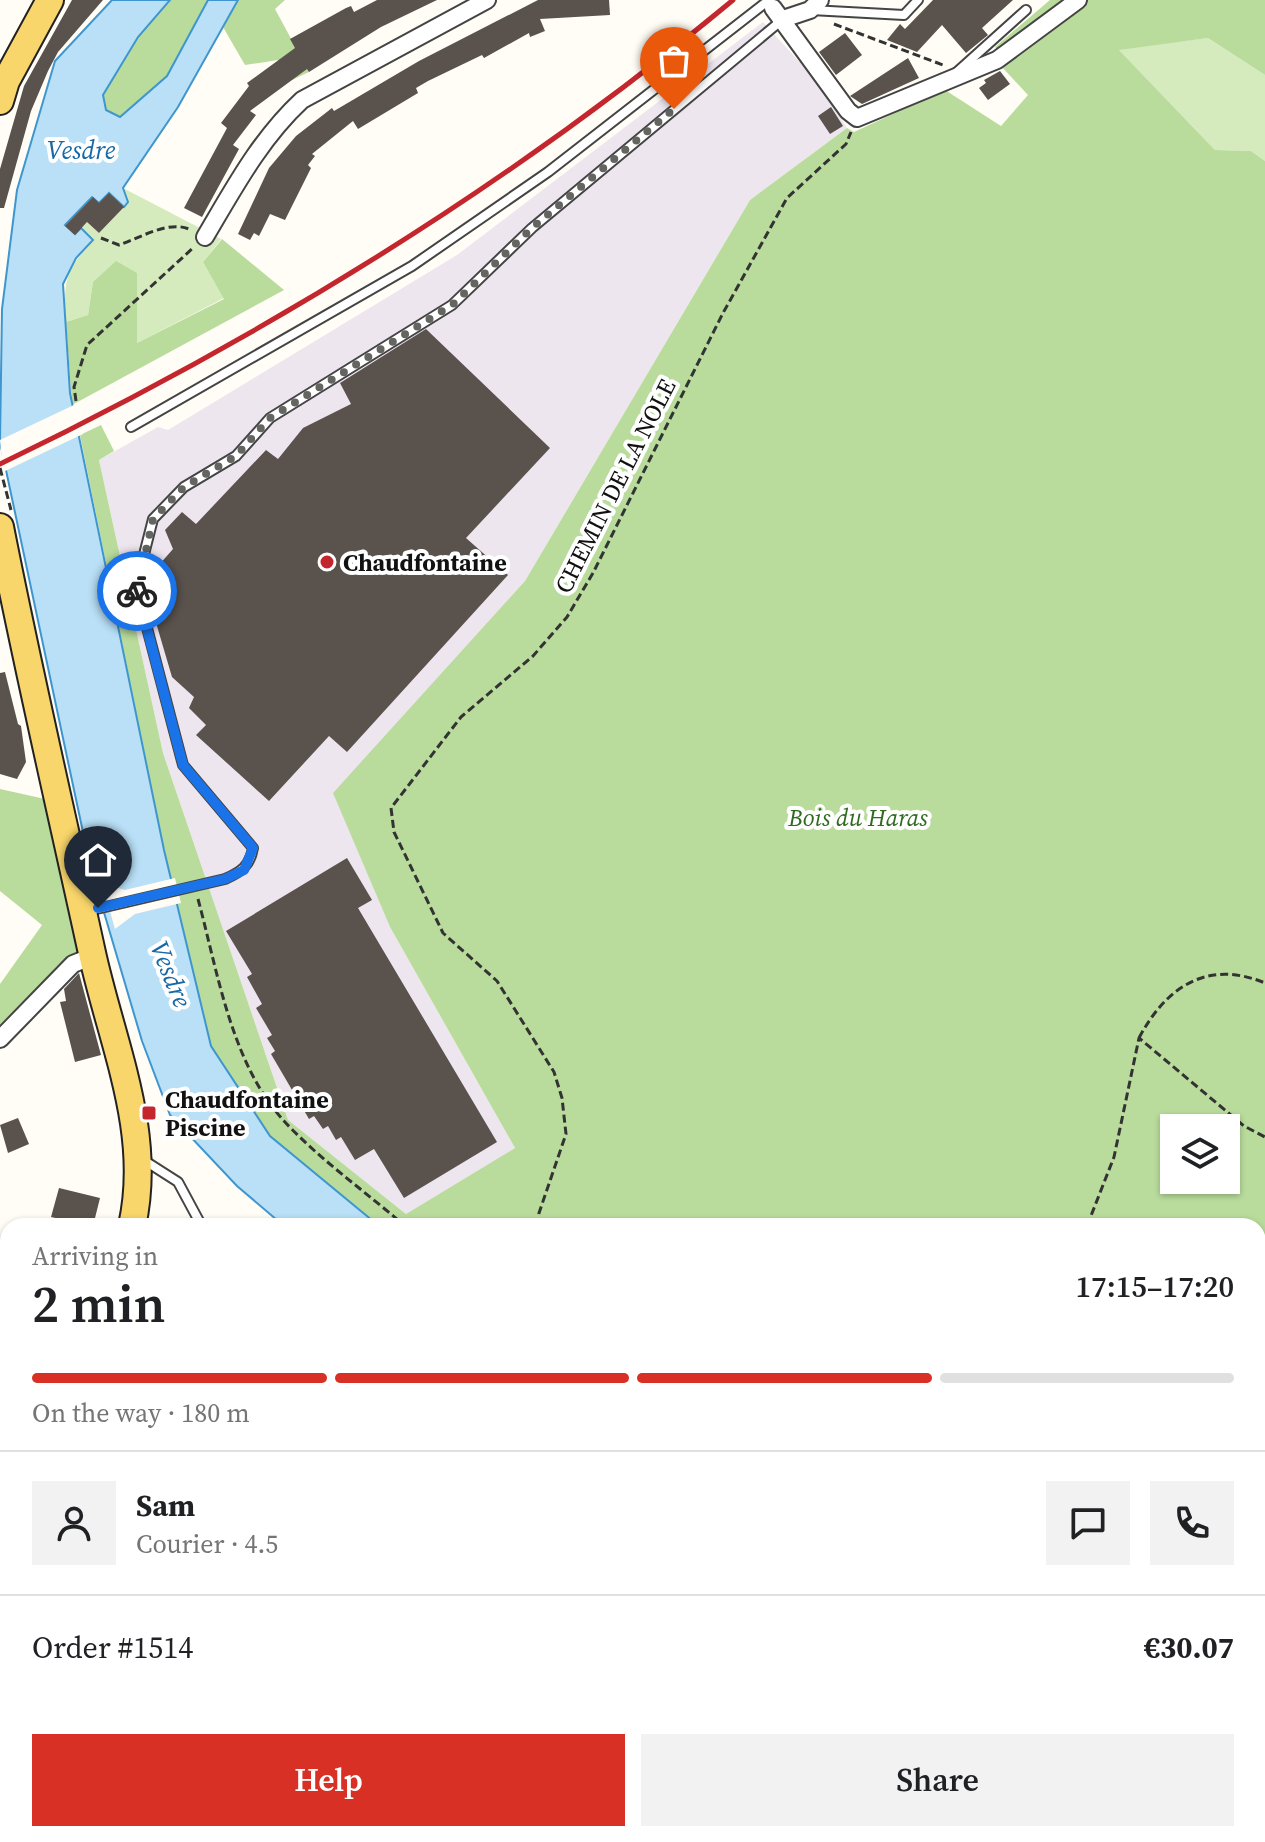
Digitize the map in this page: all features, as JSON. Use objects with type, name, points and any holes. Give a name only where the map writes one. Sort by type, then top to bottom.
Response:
[{"type":"main road","points":[[0,101],[6,81],[50,0]]},
{"type":"main road","points":[[0,527],[22,648],[96,909],[93,956],[133,1111],[140,1159],[133,1218]]},
{"type":"street","points":[[205,237],[253,155],[277,123],[302,100],[487,0]]},
{"type":"street","points":[[815,5],[775,9],[848,111],[857,118],[997,60],[1078,0]]},
{"type":"street","points":[[0,1039],[73,964],[93,956]]},
{"type":"lane","points":[[815,5],[904,15],[918,0]]},
{"type":"lane","points":[[131,427],[288,340],[436,250],[775,9]]},
{"type":"lane","points":[[96,909],[194,887],[244,870],[253,848],[183,765],[136,586],[153,519],[184,487],[236,456],[270,418],[452,305],[532,228],[775,9]]},
{"type":"lane","points":[[957,74],[1026,10]]},
{"type":"lane","points":[[140,1159],[165,1171],[178,1182],[197,1218]]},
{"type":"path","points":[[815,5],[840,28],[957,74]]},
{"type":"path","name":"CHEMIN DE LA NOLE","points":[[539,1218],[566,1134],[562,1098],[554,1072],[497,981],[443,933],[394,832],[391,808],[461,717],[533,656],[567,617],[593,573],[723,313],[787,198],[846,144],[857,118]]},
{"type":"path","points":[[76,401],[74,387],[87,345],[205,237],[183,226],[163,228],[119,245],[101,238]]},
{"type":"path","points":[[0,486],[6,487]]},
{"type":"path","points":[[194,887],[229,1013],[249,1069],[284,1120],[396,1218]]},
{"type":"path","points":[[1090,1218],[1114,1157],[1139,1038],[1152,1013],[1171,993],[1193,982],[1233,973],[1265,983]]},
{"type":"path","points":[[1139,1038],[1244,1126],[1265,1137]]},
{"type":"shaded area","points":[[763,22],[816,80],[847,128],[750,200],[525,581],[334,793],[390,927],[515,1148],[406,1214],[288,1120],[163,753],[99,460],[158,427],[168,430],[457,255]]},
{"type":"green space","points":[[170,0],[208,0],[167,76],[120,117],[106,110],[103,95],[138,37]]},
{"type":"green space","points":[[238,0],[285,0],[275,9],[309,72],[292,80],[278,60],[245,65],[223,27]]},
{"type":"green space","points":[[1050,0],[1063,0],[1000,52],[995,47]]},
{"type":"green space","name":"Bois du Haras","points":[[1087,0],[1265,0],[1265,75],[1208,38],[1119,50],[1215,150],[1251,151],[1265,161],[1265,1218],[369,1218],[270,1136],[211,1046],[164,850],[80,435],[101,425],[114,451],[99,460],[163,753],[288,1120],[406,1214],[515,1148],[390,927],[333,793],[525,581],[750,200],[847,128],[854,132],[945,90],[1001,126],[1028,95],[1001,66]]},
{"type":"green space","points":[[1208,38],[1265,75],[1265,161],[1251,151],[1215,150],[1118,49]]},
{"type":"green space","points":[[123,188],[221,239],[203,262],[224,298],[137,343],[93,282],[88,315],[66,322],[68,277],[93,240],[81,228],[87,222],[99,233],[128,203]]},
{"type":"green space","points":[[222,239],[284,290],[72,405],[66,322],[88,315],[93,282],[116,261],[137,273],[137,343],[224,299],[203,262]]},
{"type":"green space","points":[[0,789],[45,799],[81,960],[0,1041],[0,984],[42,925],[0,891]]},
{"type":"water","name":"Vesdre","points":[[112,0],[170,0],[138,37],[103,95],[106,110],[120,117],[167,76],[208,0],[238,0],[178,107],[123,188],[128,202],[124,207],[109,193],[99,203],[92,197],[65,225],[75,234],[81,228],[93,240],[76,258],[63,284],[70,393],[164,850],[211,1046],[270,1136],[369,1218],[275,1218],[237,1186],[170,1115],[142,1041],[90,865],[0,442],[2,309],[17,190],[55,61]]},
{"type":"pier","points":[[76,404],[83,434],[3,472],[0,440]]},
{"type":"pier","points":[[175,878],[181,903],[135,914],[115,929],[102,883],[125,890]]},
{"type":"building","points":[[72,0],[103,0],[58,52],[48,71],[31,111],[4,208],[0,208],[0,169],[24,86]]},
{"type":"building","points":[[377,0],[437,0],[381,27],[309,72],[307,69],[250,111],[256,115],[233,145],[239,149],[202,217],[184,208],[227,128],[221,123],[249,86],[247,83],[295,48],[290,39],[346,8],[351,6],[354,12]]},
{"type":"building","points":[[538,0],[609,0],[610,15],[540,19],[545,31],[530,37],[529,33],[484,58],[482,55],[428,81],[416,88],[418,93],[358,129],[353,121],[312,154],[315,156],[308,165],[311,168],[285,220],[270,214],[259,236],[254,233],[250,240],[238,234],[269,168],[296,136],[332,108],[334,111],[419,61]]},
{"type":"building","points":[[933,0],[1013,0],[982,28],[988,35],[966,53],[942,25],[917,52],[887,40],[900,24],[905,29]]},
{"type":"building","points":[[845,33],[862,55],[836,75],[819,52]]},
{"type":"building","points":[[908,58],[919,78],[862,104],[850,96]]},
{"type":"building","points":[[1000,71],[1010,84],[988,100],[979,88],[986,83],[984,80]]},
{"type":"building","points":[[831,107],[843,126],[830,134],[818,116]]},
{"type":"building","points":[[109,193],[124,207],[99,233],[87,222],[75,235],[65,226],[93,197],[99,203]]},
{"type":"building","name":"Chaudfontaine","points":[[426,329],[550,448],[466,538],[508,575],[347,752],[329,736],[269,801],[196,735],[206,725],[189,708],[194,697],[172,677],[144,582],[173,549],[165,530],[182,512],[196,524],[266,450],[278,459],[303,428],[351,404],[340,383]]},
{"type":"building","points":[[5,672],[21,726],[26,762],[17,779],[0,774],[0,673]]},
{"type":"building","points":[[347,858],[372,900],[358,908],[497,1142],[404,1198],[374,1149],[355,1160],[341,1137],[336,1140],[328,1126],[323,1129],[314,1116],[309,1119],[271,1054],[275,1051],[267,1038],[272,1035],[256,1008],[262,1004],[247,977],[252,974],[226,931]]},
{"type":"building","points":[[79,973],[101,1055],[75,1062],[60,1002],[66,1001],[64,989]]},
{"type":"building","points":[[18,1118],[29,1144],[8,1153],[0,1125]]},
{"type":"building","points":[[59,1188],[100,1198],[95,1218],[51,1217]]},
{"type":"railway","points":[[0,464],[193,364],[381,254],[561,133],[733,0]]},
{"type":"way so far","points":[[137,591],[153,519],[184,487],[236,456],[270,418],[452,305],[532,228],[674,109]]},
{"type":"place","name":"Chaudfontaine","points":[[327,562]]},
{"type":"place","name":"Chaudfontaine Piscine","points":[[149,1113]]},
{"type":"route","points":[[98,908],[225,879],[244,870],[253,848],[183,765],[137,591]]}]
